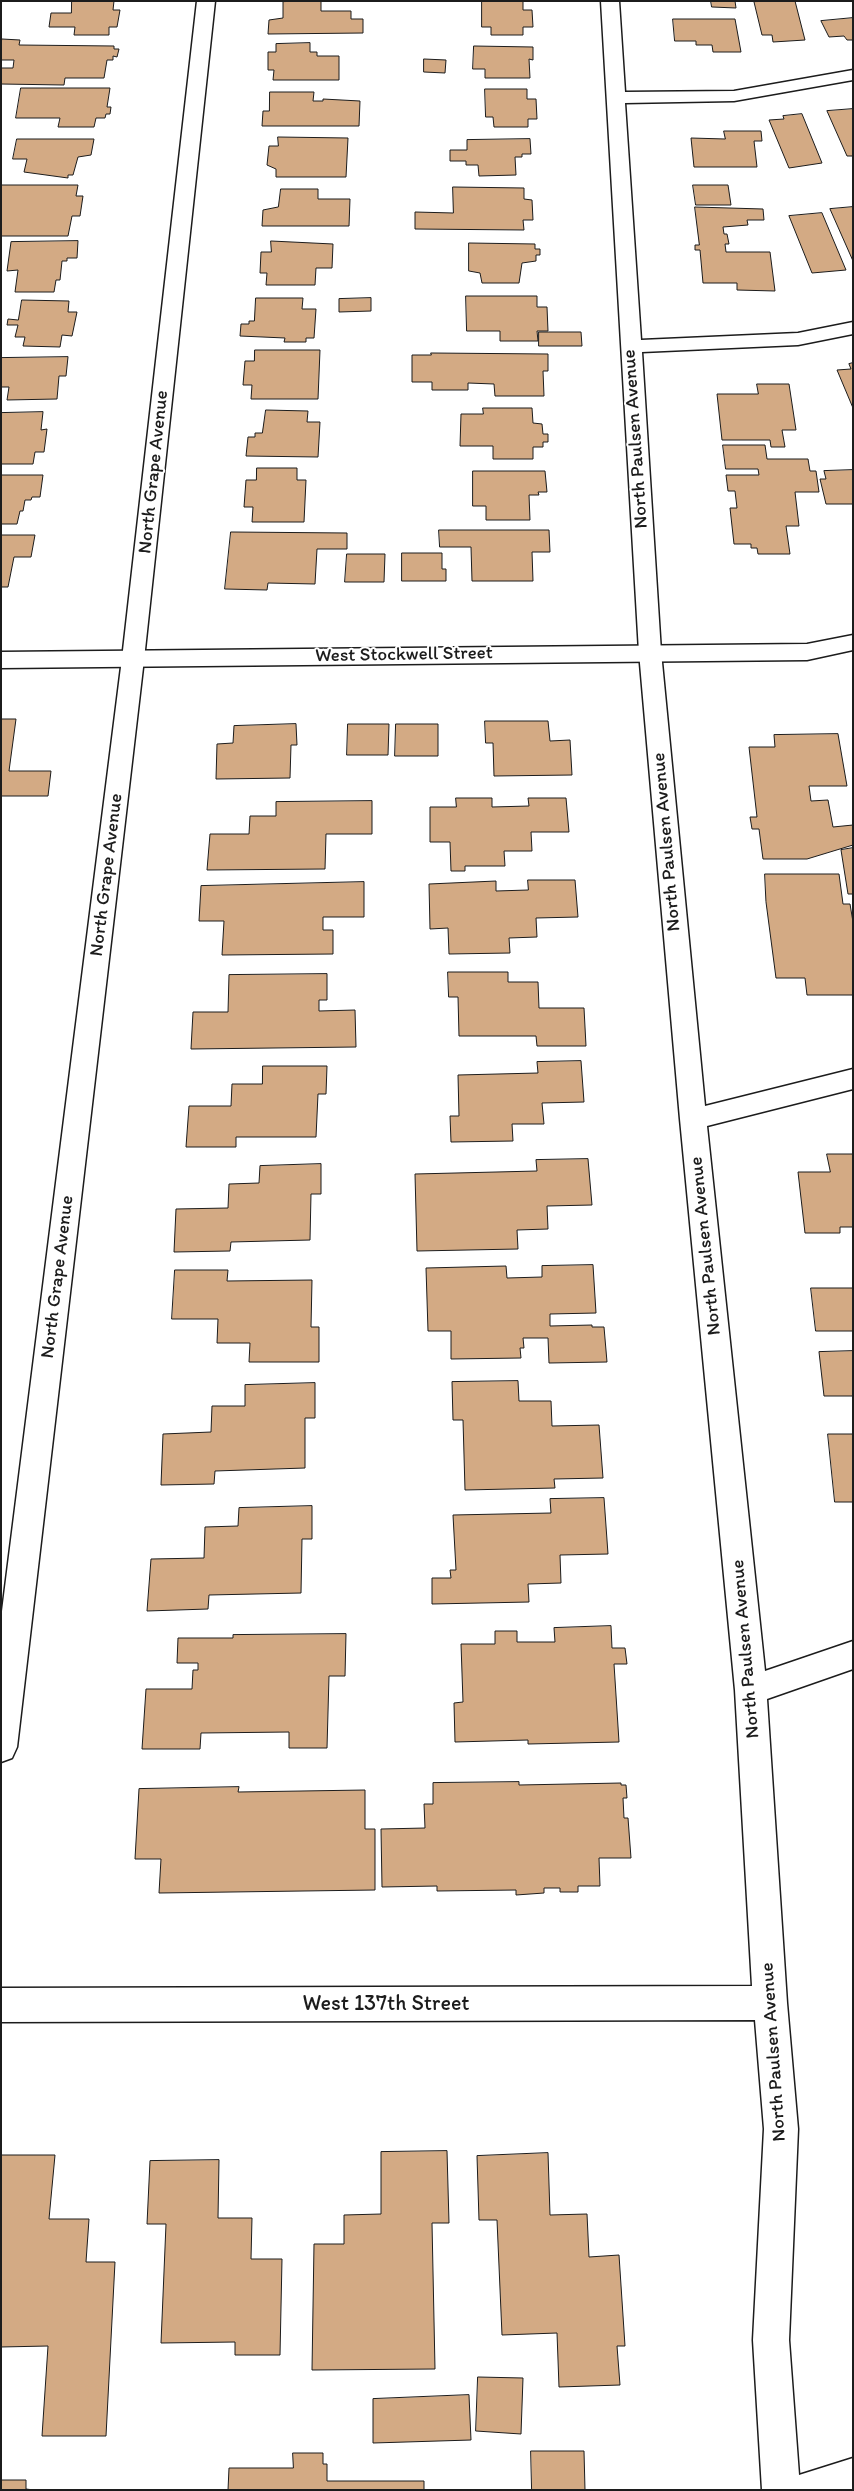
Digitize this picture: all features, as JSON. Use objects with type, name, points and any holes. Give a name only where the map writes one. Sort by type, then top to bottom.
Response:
[{"type":"street","name":"North Grape Avenue","points":[[1,1747],[133,659],[206,1]]},
{"type":"street","name":"North Paulsen Avenue","points":[[610,1],[618,98],[630,346],[650,652],[693,1119],[751,1690],[770,2002],[781,2129],[771,2340],[781,2490]]},
{"type":"street","points":[[618,98],[734,96],[853,75]]},
{"type":"street","points":[[630,346],[798,339],[853,328]]},
{"type":"street","name":"West Stockwell Street","points":[[1,660],[650,652],[807,652],[853,642]]},
{"type":"street","points":[[693,1119],[853,1079]]},
{"type":"street","points":[[751,1690],[853,1655]]},
{"type":"street","name":"West 137th Street","points":[[1,2005],[770,2002]]},
{"type":"street","points":[[808,2490],[853,2477]]},
{"type":"building","points":[[72,1],[114,1],[113,10],[120,10],[117,27],[109,27],[109,35],[74,35],[75,27],[49,27],[51,13],[71,13]]},
{"type":"building","points":[[321,1],[321,11],[351,11],[351,19],[363,19],[363,33],[268,34],[269,20],[283,18],[283,2]]},
{"type":"building","points":[[482,1],[523,1],[523,10],[532,10],[533,27],[523,27],[523,35],[491,35],[491,27],[482,27]]},
{"type":"building","points":[[711,1],[735,1],[736,8],[712,7]]},
{"type":"building","points":[[795,1],[805,40],[773,42],[772,35],[762,35],[754,2]]},
{"type":"building","points":[[853,18],[853,40],[847,40],[844,36],[829,37],[821,21]]},
{"type":"building","points":[[673,19],[735,19],[741,52],[713,52],[712,45],[696,45],[696,41],[675,41]]},
{"type":"building","points":[[2,39],[20,40],[19,45],[114,46],[114,49],[119,49],[117,57],[113,56],[113,60],[107,60],[104,78],[65,78],[64,85],[1,84],[1,68],[13,68],[14,60],[1,60]]},
{"type":"building","points":[[310,43],[310,52],[317,52],[317,56],[339,56],[339,80],[273,80],[274,70],[268,70],[268,52],[276,52],[276,44]]},
{"type":"building","points":[[474,46],[533,47],[533,60],[529,59],[530,78],[485,78],[485,69],[473,69]]},
{"type":"building","points":[[424,59],[446,60],[445,73],[424,72]]},
{"type":"building","points":[[21,88],[110,88],[107,107],[111,107],[110,114],[106,114],[105,118],[96,118],[94,127],[58,127],[60,118],[16,118]]},
{"type":"building","points":[[485,89],[527,89],[527,99],[536,99],[537,119],[528,119],[528,127],[494,127],[493,117],[486,117]]},
{"type":"building","points":[[270,92],[314,92],[313,101],[323,101],[323,99],[360,101],[359,126],[262,126],[263,111],[269,111]]},
{"type":"building","points":[[853,109],[853,156],[847,156],[827,111]]},
{"type":"building","points":[[802,114],[822,163],[789,168],[769,120],[784,119],[783,116]]},
{"type":"building","points":[[724,131],[761,131],[762,141],[754,141],[757,167],[694,167],[691,138],[725,139]]},
{"type":"building","points":[[278,137],[348,138],[346,177],[276,177],[276,169],[267,165],[269,146],[278,146]]},
{"type":"building","points":[[17,139],[94,139],[91,155],[78,157],[73,175],[68,175],[68,178],[24,172],[27,159],[13,159]]},
{"type":"building","points":[[530,139],[531,154],[522,154],[522,157],[515,157],[516,175],[479,176],[478,165],[466,165],[466,161],[450,161],[450,150],[467,150],[467,140]]},
{"type":"building","points":[[1,185],[78,185],[76,196],[83,196],[80,216],[72,216],[68,236],[1,236]]},
{"type":"building","points":[[693,185],[728,185],[731,205],[696,205]]},
{"type":"building","points":[[453,187],[524,188],[524,199],[532,200],[533,220],[523,220],[524,230],[415,229],[415,212],[453,213]]},
{"type":"building","points":[[281,189],[318,189],[318,199],[350,199],[349,226],[262,226],[263,210],[278,207]]},
{"type":"building","points":[[695,207],[763,209],[764,220],[747,220],[748,225],[723,227],[729,244],[725,244],[726,252],[770,252],[775,291],[737,290],[737,283],[703,283],[700,250],[695,250],[695,245],[699,245]]},
{"type":"building","points":[[853,207],[853,261],[830,209]]},
{"type":"building","points":[[822,213],[846,270],[812,273],[789,216]]},
{"type":"building","points":[[78,241],[77,258],[67,258],[67,261],[62,261],[60,280],[56,280],[54,292],[15,292],[18,270],[7,271],[11,242]]},
{"type":"building","points":[[271,241],[333,244],[332,268],[316,268],[315,285],[266,285],[267,273],[260,273],[261,252],[271,252]]},
{"type":"building","points":[[469,243],[535,244],[535,249],[540,249],[540,255],[536,255],[536,261],[522,263],[519,283],[482,283],[480,273],[469,271]]},
{"type":"building","points":[[466,296],[537,296],[537,307],[547,307],[548,331],[537,331],[538,341],[500,341],[500,331],[467,331]]},
{"type":"building","points":[[256,298],[303,298],[302,309],[316,309],[314,338],[306,338],[306,342],[284,342],[285,338],[240,336],[241,324],[249,324],[249,321],[254,321]]},
{"type":"building","points":[[371,298],[371,311],[339,312],[339,299]]},
{"type":"building","points":[[22,300],[69,301],[68,312],[77,312],[72,336],[62,335],[60,347],[23,346],[25,337],[15,337],[18,325],[7,325],[8,319],[18,320]]},
{"type":"building","points":[[539,332],[581,332],[582,346],[539,346]]},
{"type":"building","points":[[255,350],[320,350],[318,399],[251,399],[252,385],[243,385],[245,361],[254,361]]},
{"type":"building","points":[[431,353],[548,354],[548,371],[543,371],[544,396],[495,396],[494,384],[468,383],[468,390],[432,390],[432,382],[412,382],[412,355],[431,355]]},
{"type":"building","points":[[68,357],[66,376],[59,376],[57,399],[7,400],[9,387],[1,387],[1,358]]},
{"type":"building","points":[[853,363],[853,408],[837,370],[851,369],[849,364]]},
{"type":"building","points":[[757,384],[789,384],[796,430],[782,430],[785,447],[771,447],[770,440],[722,440],[717,394],[758,394]]},
{"type":"building","points":[[483,408],[532,408],[533,423],[542,424],[543,434],[548,434],[548,442],[543,442],[543,447],[533,447],[533,459],[493,459],[493,446],[460,446],[461,414],[483,414]]},
{"type":"building","points":[[266,410],[308,411],[307,422],[320,422],[318,457],[246,456],[248,437],[255,437],[255,433],[262,433]]},
{"type":"building","points":[[43,412],[41,430],[47,429],[44,452],[35,452],[33,464],[1,464],[1,413]]},
{"type":"building","points":[[723,445],[765,445],[767,459],[808,459],[810,471],[816,471],[819,492],[795,492],[799,526],[786,526],[790,554],[758,554],[757,548],[751,548],[751,544],[734,544],[730,508],[737,508],[735,491],[728,491],[726,475],[759,475],[758,469],[726,469]]},
{"type":"building","points":[[257,468],[297,468],[297,480],[306,480],[304,522],[252,522],[253,507],[244,507],[246,480],[256,480]]},
{"type":"building","points":[[853,470],[853,504],[826,504],[820,479],[826,479],[824,471]]},
{"type":"building","points":[[473,471],[545,471],[547,492],[538,492],[539,495],[529,495],[530,520],[486,520],[486,506],[473,506]]},
{"type":"building","points":[[1,475],[43,475],[40,497],[32,497],[31,500],[25,500],[23,511],[20,511],[17,524],[1,524]]},
{"type":"building","points":[[439,530],[549,530],[550,552],[532,552],[533,581],[472,581],[471,547],[440,547]]},
{"type":"building","points":[[231,532],[347,533],[347,549],[317,549],[315,584],[268,583],[267,590],[225,589]]},
{"type":"building","points":[[1,535],[35,535],[31,557],[14,557],[8,587],[1,587]]},
{"type":"building","points":[[402,553],[442,553],[442,569],[446,569],[446,581],[402,581]]},
{"type":"building","points":[[347,554],[385,554],[384,582],[345,582]]},
{"type":"building","points":[[1,719],[16,719],[9,771],[51,771],[48,796],[1,796]]},
{"type":"building","points":[[485,721],[548,721],[550,741],[570,740],[572,775],[494,776],[493,743],[486,743]]},
{"type":"building","points":[[296,724],[297,745],[291,745],[290,778],[216,779],[217,744],[233,743],[234,726]]},
{"type":"building","points":[[348,724],[389,724],[388,755],[347,755]]},
{"type":"building","points":[[396,724],[438,724],[438,756],[395,756]]},
{"type":"building","points":[[838,734],[847,786],[809,786],[811,801],[828,800],[833,827],[853,825],[853,845],[807,859],[763,859],[759,829],[752,829],[750,817],[757,817],[749,747],[775,747],[774,735]]},
{"type":"building","points":[[456,798],[492,798],[492,807],[529,806],[528,798],[566,798],[569,832],[531,832],[532,851],[504,851],[505,866],[465,866],[465,871],[451,871],[450,842],[430,842],[430,807],[456,807]]},
{"type":"building","points":[[372,801],[372,834],[326,834],[325,869],[207,870],[210,834],[249,834],[250,816],[276,816],[276,802]]},
{"type":"building","points":[[853,848],[853,894],[848,894],[841,850]]},
{"type":"building","points":[[765,874],[839,874],[843,904],[850,904],[853,922],[853,995],[807,995],[805,978],[776,978],[766,902]]},
{"type":"building","points":[[528,880],[575,880],[578,917],[536,918],[537,937],[509,938],[510,953],[449,954],[448,928],[430,929],[429,884],[496,881],[496,891],[528,890]]},
{"type":"building","points":[[364,882],[364,917],[323,917],[323,930],[333,930],[333,954],[222,955],[224,921],[199,921],[201,886]]},
{"type":"building","points":[[448,972],[508,972],[508,982],[538,982],[539,1008],[584,1008],[586,1046],[537,1046],[536,1036],[459,1036],[458,997],[449,997]]},
{"type":"building","points":[[327,974],[327,1000],[319,1000],[319,1011],[355,1010],[356,1047],[191,1049],[193,1012],[228,1012],[229,975]]},
{"type":"building","points":[[581,1061],[584,1102],[542,1103],[544,1124],[512,1124],[513,1141],[451,1142],[450,1116],[459,1116],[458,1075],[538,1073],[537,1062]]},
{"type":"building","points":[[263,1066],[327,1066],[326,1094],[318,1094],[316,1137],[236,1137],[236,1147],[186,1147],[189,1106],[231,1106],[232,1084],[262,1084]]},
{"type":"building","points":[[827,1154],[853,1154],[853,1227],[840,1227],[840,1233],[805,1233],[798,1172],[830,1172]]},
{"type":"building","points":[[588,1159],[592,1205],[547,1206],[548,1229],[517,1230],[518,1249],[417,1251],[415,1174],[537,1171],[536,1160]]},
{"type":"building","points":[[321,1164],[321,1194],[311,1194],[310,1240],[231,1242],[230,1251],[174,1252],[176,1209],[228,1208],[229,1184],[259,1183],[260,1166]]},
{"type":"building","points":[[593,1265],[596,1313],[550,1314],[550,1326],[592,1325],[592,1327],[604,1327],[607,1362],[549,1363],[548,1338],[523,1338],[524,1348],[520,1348],[521,1358],[451,1359],[451,1331],[428,1331],[426,1268],[506,1266],[507,1278],[542,1277],[542,1266]]},
{"type":"building","points":[[175,1270],[228,1270],[227,1281],[312,1280],[311,1327],[319,1327],[319,1362],[249,1362],[250,1343],[217,1343],[218,1319],[172,1319]]},
{"type":"building","points":[[811,1288],[853,1288],[853,1331],[816,1331]]},
{"type":"building","points":[[853,1351],[853,1396],[824,1396],[819,1352]]},
{"type":"building","points":[[518,1381],[519,1401],[551,1401],[552,1426],[599,1425],[603,1478],[554,1479],[555,1488],[465,1490],[463,1420],[453,1420],[452,1382]]},
{"type":"building","points":[[315,1383],[315,1418],[305,1418],[305,1468],[215,1471],[214,1484],[161,1485],[163,1434],[211,1432],[212,1406],[245,1406],[245,1385]]},
{"type":"building","points":[[828,1434],[853,1434],[853,1502],[835,1502]]},
{"type":"building","points":[[604,1498],[608,1554],[560,1555],[561,1583],[528,1584],[529,1602],[432,1604],[432,1578],[451,1578],[450,1570],[456,1570],[453,1515],[551,1513],[550,1499]]},
{"type":"building","points":[[312,1506],[312,1539],[302,1539],[301,1593],[209,1595],[208,1609],[147,1611],[151,1559],[204,1558],[205,1527],[238,1526],[239,1508]]},
{"type":"building","points":[[611,1626],[612,1648],[625,1648],[627,1664],[614,1664],[619,1742],[528,1744],[528,1740],[455,1742],[454,1703],[463,1702],[461,1644],[495,1644],[495,1631],[517,1631],[517,1642],[555,1642],[554,1628]]},
{"type":"building","points":[[346,1634],[345,1676],[329,1676],[327,1748],[289,1748],[289,1732],[201,1733],[200,1749],[142,1749],[146,1689],[192,1689],[193,1670],[198,1670],[198,1663],[177,1663],[178,1638],[233,1638],[233,1635]]},
{"type":"building","points":[[519,1782],[519,1785],[621,1783],[621,1785],[626,1785],[627,1798],[623,1798],[624,1818],[628,1818],[631,1858],[599,1858],[600,1886],[578,1886],[578,1892],[560,1892],[560,1888],[544,1888],[544,1893],[516,1895],[516,1890],[437,1891],[437,1886],[382,1887],[381,1829],[425,1828],[424,1804],[433,1804],[433,1783]]},
{"type":"building","points":[[239,1787],[238,1792],[365,1790],[365,1829],[375,1829],[375,1890],[159,1893],[161,1859],[135,1859],[139,1789]]},
{"type":"building","points":[[447,2151],[449,2223],[432,2223],[435,2369],[312,2370],[314,2244],[344,2244],[344,2215],[381,2214],[381,2152]]},
{"type":"building","points":[[548,2153],[550,2215],[587,2214],[589,2257],[619,2255],[625,2346],[617,2346],[620,2385],[559,2387],[557,2333],[502,2335],[497,2220],[479,2220],[477,2156]]},
{"type":"building","points":[[1,2155],[55,2155],[49,2219],[89,2219],[86,2262],[115,2262],[106,2436],[42,2436],[48,2346],[1,2347]]},
{"type":"building","points":[[219,2160],[218,2218],[252,2218],[251,2259],[282,2259],[280,2355],[235,2355],[235,2342],[161,2343],[166,2224],[147,2224],[150,2161]]},
{"type":"building","points":[[478,2377],[523,2378],[521,2434],[476,2431]]},
{"type":"building","points":[[469,2395],[471,2440],[373,2443],[373,2399]]},
{"type":"building","points":[[531,2451],[584,2451],[585,2490],[532,2490]]},
{"type":"building","points":[[293,2453],[323,2453],[323,2464],[327,2464],[327,2481],[424,2481],[424,2490],[228,2490],[229,2468],[293,2468]]},
{"type":"building","points":[[1,2480],[26,2480],[26,2489],[34,2490],[1,2490]]}]
